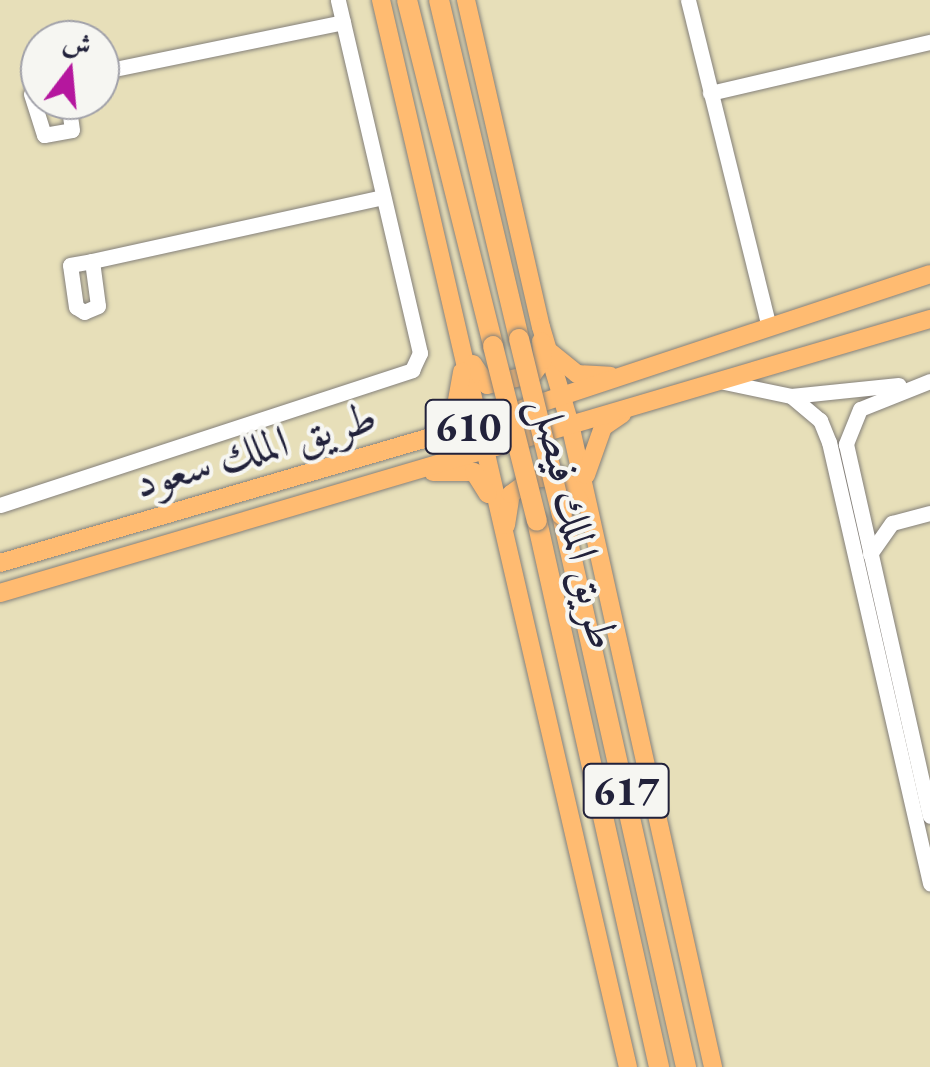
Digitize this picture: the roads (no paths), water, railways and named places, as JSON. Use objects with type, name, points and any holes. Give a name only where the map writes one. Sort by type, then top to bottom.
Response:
[{"type":"highway","name":"طريق الملك فيصل","points":[[407,0],[537,521],[659,1067]]},
{"type":"highway","name":"طريق الملك فيصل","points":[[439,0],[562,515],[686,1067]]},
{"type":"main road","points":[[380,0],[628,1067]]},
{"type":"main road","points":[[466,0],[541,327],[564,397],[588,520],[714,1067]]},
{"type":"main road","name":"طريق الملك سعود","points":[[0,563],[564,397],[930,274]]},
{"type":"main road","name":"طريق الملك سعود","points":[[0,594],[930,319]]},
{"type":"main road","points":[[461,336],[479,378],[497,386],[533,374],[543,360],[541,327]]},
{"type":"main road","points":[[389,450],[454,418],[462,393],[461,336]]},
{"type":"main road","points":[[550,352],[577,374],[630,375]]},
{"type":"main road","points":[[588,520],[589,453],[602,427],[636,405]]},
{"type":"main road","points":[[392,477],[457,470],[482,476],[505,536]]},
{"type":"main road","points":[[505,536],[511,494],[543,477],[561,476],[570,483],[588,520]]},
{"type":"street","points":[[0,504],[412,370],[420,353],[338,0]]},
{"type":"street","points":[[688,0],[769,327]]},
{"type":"street","points":[[120,68],[343,22]]},
{"type":"street","points":[[710,93],[930,42]]},
{"type":"street","points":[[39,120],[44,136],[72,130],[71,120]]},
{"type":"street","points":[[92,260],[383,196]]},
{"type":"street","points":[[724,382],[791,396],[930,379]]},
{"type":"street","points":[[930,379],[876,400],[854,416],[846,444],[930,816]]},
{"type":"street","points":[[791,396],[820,420],[829,442],[930,884]]},
{"type":"street","points":[[860,508],[892,523],[930,513]]},
{"type":"street","points":[[870,554],[892,523]]}]
